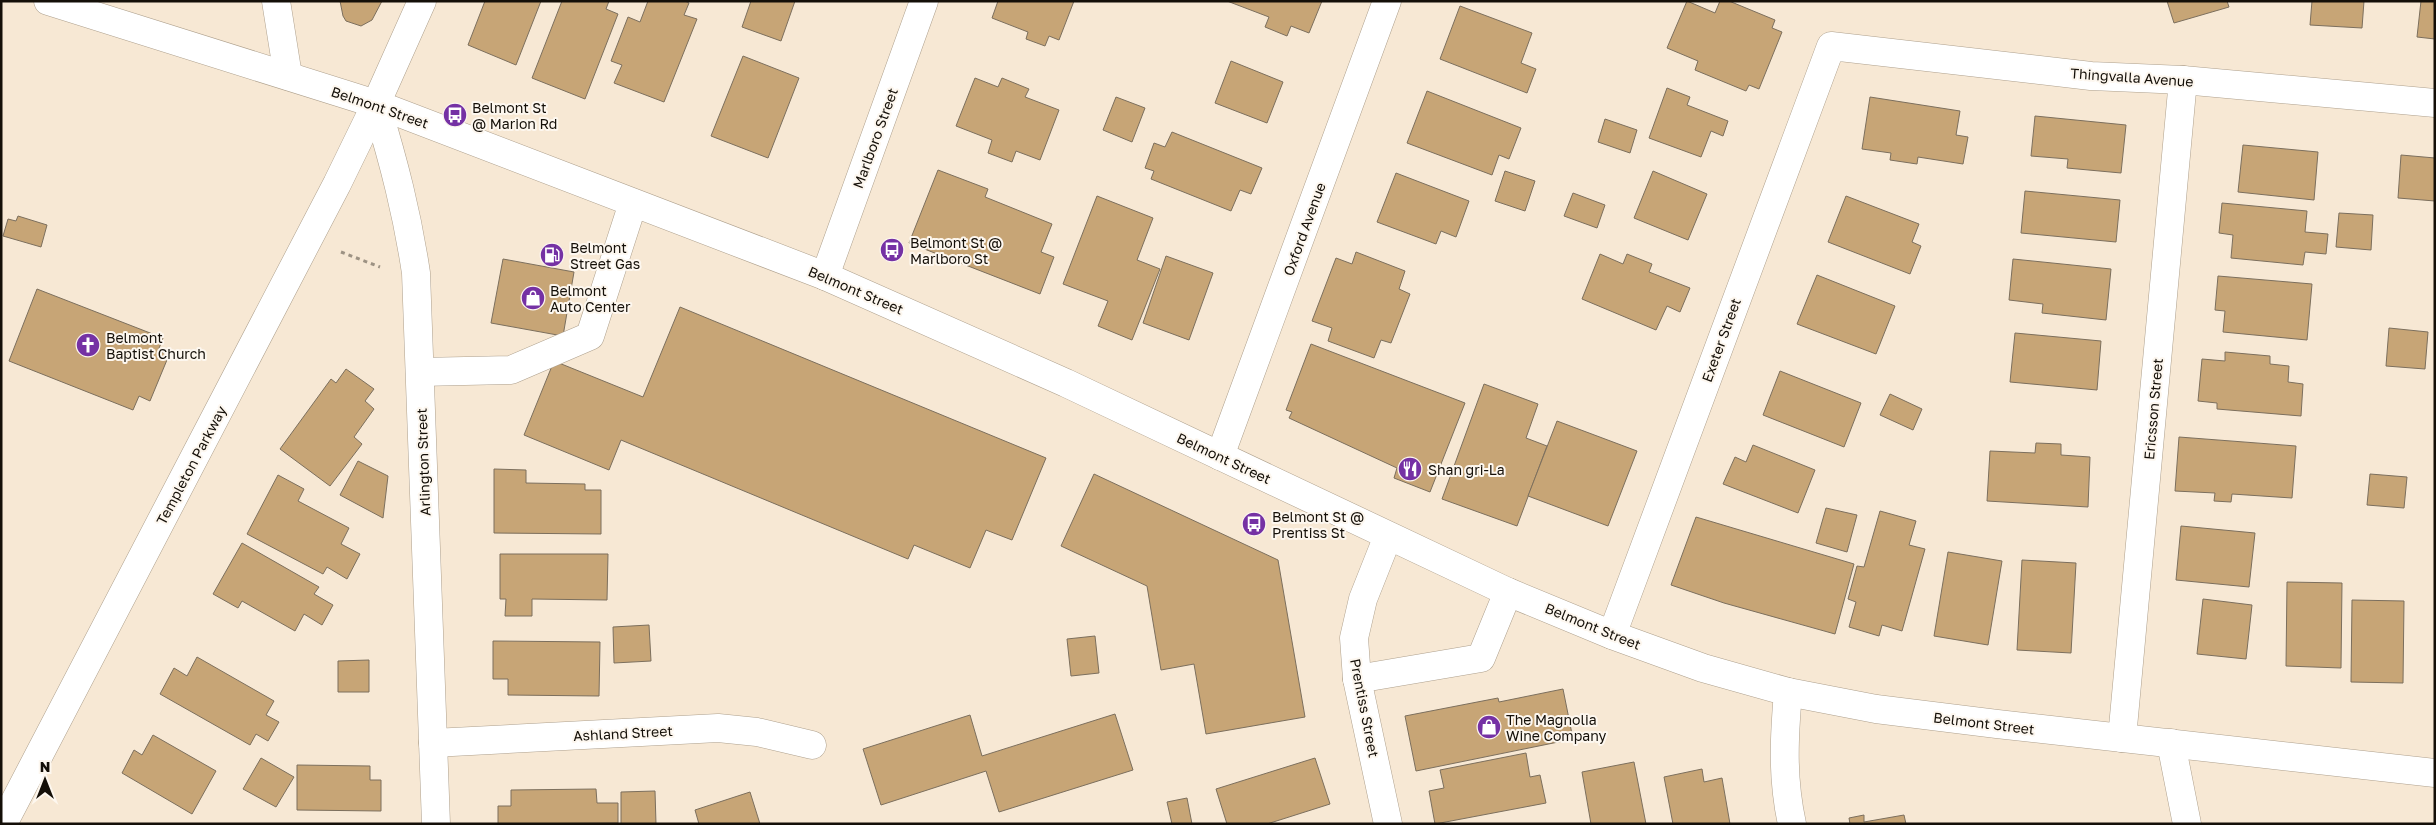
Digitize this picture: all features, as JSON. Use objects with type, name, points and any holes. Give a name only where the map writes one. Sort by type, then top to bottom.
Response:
[{"type":"street","name":"Belmont Street","points":[[48,1],[376,104],[825,276],[1026,364],[1508,592],[1703,668],[1788,692],[1931,717],[2435,773]]},
{"type":"street","points":[[276,1],[288,76]]},
{"type":"street","name":"Templeton Parkway","points":[[3,824],[330,199],[376,104],[422,1]]},
{"type":"street","name":"Marlboro Street","points":[[825,276],[924,1]]},
{"type":"street","name":"Oxford Avenue","points":[[1220,456],[1387,1]]},
{"type":"street","name":"Thingvalla Avenue","points":[[1831,46],[2092,76],[2183,80],[2435,103]]},
{"type":"street","name":"Exeter Street","points":[[1612,634],[1831,46]]},
{"type":"street","name":"Ericsson Street","points":[[2122,738],[2183,80]]},
{"type":"street","name":"Arlington Street","points":[[376,104],[396,168],[408,219],[416,273],[436,824]]},
{"type":"street","points":[[420,372],[511,370],[590,336],[633,203]]},
{"type":"street","name":"Prentiss Street","points":[[1388,536],[1363,599],[1355,626],[1354,651],[1388,824]]},
{"type":"street","points":[[1358,679],[1481,658],[1508,592]]},
{"type":"street","points":[[1788,692],[1783,752],[1785,786],[1792,824]]},
{"type":"street","name":"Ashland Street","points":[[433,743],[718,728],[757,732],[812,745]]},
{"type":"street","points":[[2171,743],[2186,824]]},
{"type":"path","points":[[341,252],[387,270]]},
{"type":"building","points":[[340,1],[382,1],[372,20],[361,26],[346,21]]},
{"type":"building","points":[[485,1],[541,1],[516,65],[468,45]]},
{"type":"building","points":[[562,1],[609,1],[606,9],[618,14],[585,99],[532,78]]},
{"type":"building","points":[[648,1],[685,1],[689,3],[684,15],[697,19],[664,102],[614,83],[622,65],[611,61],[628,17],[640,22]]},
{"type":"building","points":[[751,1],[795,1],[781,41],[742,27]]},
{"type":"building","points":[[998,1],[1074,1],[1059,40],[1049,36],[1045,46],[1026,39],[1028,32],[992,18]]},
{"type":"building","points":[[1227,1],[1322,1],[1309,33],[1291,26],[1287,36],[1265,27],[1269,17]]},
{"type":"building","points":[[1687,1],[1715,13],[1720,1],[1729,1],[1775,20],[1772,28],[1782,32],[1759,89],[1749,85],[1746,91],[1695,70],[1698,61],[1667,48]]},
{"type":"building","points":[[2167,1],[2227,1],[2229,7],[2174,23]]},
{"type":"building","points":[[2312,1],[2364,1],[2362,28],[2310,25]]},
{"type":"building","points":[[2421,1],[2435,1],[2435,39],[2417,37]]},
{"type":"building","points":[[1460,6],[1532,33],[1521,63],[1536,69],[1527,93],[1440,59]]},
{"type":"building","points":[[743,56],[799,78],[768,158],[711,136]]},
{"type":"building","points":[[1231,61],[1283,82],[1267,123],[1215,103]]},
{"type":"building","points":[[975,78],[998,87],[1002,78],[1029,89],[1025,97],[1059,110],[1040,160],[1016,151],[1012,162],[988,153],[992,140],[956,126]]},
{"type":"building","points":[[1667,88],[1690,97],[1687,105],[1728,121],[1723,136],[1711,131],[1701,157],[1649,138]]},
{"type":"building","points":[[1427,91],[1521,128],[1509,159],[1499,155],[1492,175],[1407,143]]},
{"type":"building","points":[[1116,97],[1145,108],[1132,142],[1103,130]]},
{"type":"building","points":[[1870,97],[1960,111],[1956,135],[1968,137],[1963,164],[1918,157],[1917,164],[1890,160],[1891,153],[1862,149]]},
{"type":"building","points":[[2035,116],[2126,125],[2121,173],[2067,168],[2068,159],[2031,156]]},
{"type":"building","points":[[1605,119],[1637,130],[1630,153],[1598,142]]},
{"type":"building","points":[[1172,132],[1262,168],[1251,194],[1240,190],[1231,211],[1151,179],[1154,171],[1145,168],[1154,143],[1165,147]]},
{"type":"building","points":[[2243,145],[2318,152],[2314,200],[2238,192]]},
{"type":"building","points":[[2401,155],[2435,158],[2435,201],[2398,198]]},
{"type":"building","points":[[938,170],[988,189],[985,197],[1052,224],[1041,252],[1054,257],[1040,294],[909,243]]},
{"type":"building","points":[[1505,171],[1535,181],[1525,211],[1495,201]]},
{"type":"building","points":[[1653,171],[1707,194],[1688,240],[1634,218]]},
{"type":"building","points":[[1396,173],[1469,201],[1456,237],[1441,231],[1436,244],[1377,222]]},
{"type":"building","points":[[2025,191],[2120,200],[2116,242],[2021,233]]},
{"type":"building","points":[[1573,193],[1605,205],[1597,228],[1564,216]]},
{"type":"building","points":[[1097,196],[1153,218],[1137,260],[1160,269],[1132,340],[1098,326],[1108,301],[1063,284]]},
{"type":"building","points":[[1846,196],[1919,224],[1912,242],[1921,246],[1910,274],[1828,242]]},
{"type":"building","points":[[2222,203],[2307,211],[2305,232],[2328,234],[2326,254],[2305,252],[2303,265],[2231,258],[2233,235],[2219,233]]},
{"type":"building","points":[[2339,213],[2373,215],[2371,250],[2336,247]]},
{"type":"building","points":[[18,216],[47,225],[41,247],[3,236],[8,219],[16,221]]},
{"type":"building","points":[[1356,252],[1405,271],[1399,289],[1410,294],[1391,343],[1381,340],[1374,358],[1328,341],[1332,328],[1312,321],[1336,258],[1352,264]]},
{"type":"building","points":[[1600,254],[1623,264],[1627,254],[1652,264],[1649,272],[1690,288],[1680,312],[1667,306],[1656,330],[1582,299]]},
{"type":"building","points":[[1166,256],[1213,273],[1189,340],[1143,323]]},
{"type":"building","name":"Belmont Auto Center","points":[[503,259],[574,272],[563,336],[491,323]]},
{"type":"building","points":[[2013,259],[2111,269],[2106,320],[2042,313],[2043,304],[2009,300]]},
{"type":"building","points":[[1817,275],[1895,306],[1876,354],[1797,324]]},
{"type":"building","points":[[2218,276],[2312,284],[2307,340],[2223,332],[2225,311],[2215,310]]},
{"type":"building","name":"Belmont Baptist Church","points":[[37,289],[163,338],[158,351],[169,355],[150,401],[139,396],[133,410],[9,361]]},
{"type":"building","points":[[680,307],[1046,458],[1012,540],[986,530],[970,568],[914,545],[908,559],[621,440],[609,470],[524,435],[554,361],[643,397]]},
{"type":"building","points":[[2389,328],[2428,332],[2425,369],[2386,366]]},
{"type":"building","points":[[2015,333],[2101,341],[2097,390],[2010,382]]},
{"type":"building","points":[[1311,344],[1465,403],[1430,492],[1394,478],[1397,468],[1289,418],[1292,412],[1286,410]]},
{"type":"building","points":[[2225,352],[2270,356],[2270,364],[2289,366],[2288,382],[2303,384],[2301,416],[2217,409],[2217,403],[2198,401],[2202,359],[2225,361]]},
{"type":"building","points":[[346,369],[374,389],[365,401],[374,409],[354,437],[362,444],[330,486],[280,449],[331,379],[336,383]]},
{"type":"building","points":[[1780,371],[1861,403],[1844,447],[1763,415]]},
{"type":"building","points":[[1484,384],[1538,404],[1526,438],[1547,446],[1517,526],[1442,499]]},
{"type":"building","points":[[1890,394],[1922,409],[1913,430],[1880,415]]},
{"type":"building","points":[[1557,421],[1637,451],[1608,526],[1528,496]]},
{"type":"building","points":[[2179,437],[2296,446],[2292,498],[2232,494],[2231,502],[2214,501],[2215,493],[2175,491]]},
{"type":"building","points":[[2036,443],[2061,444],[2061,455],[2090,457],[2088,507],[1987,501],[1990,451],[2035,453]]},
{"type":"building","points":[[1753,445],[1815,470],[1798,513],[1723,484],[1735,457],[1746,462]]},
{"type":"building","points":[[358,461],[388,476],[383,518],[340,495]]},
{"type":"building","points":[[494,469],[526,470],[526,483],[585,484],[585,490],[601,490],[601,534],[494,533]]},
{"type":"building","points":[[1094,474],[1278,560],[1305,717],[1206,734],[1194,664],[1161,670],[1147,586],[1061,546]]},
{"type":"building","points":[[2370,474],[2407,477],[2404,508],[2367,505]]},
{"type":"building","points":[[278,475],[304,489],[298,501],[349,528],[341,544],[360,554],[347,579],[327,567],[323,574],[247,534]]},
{"type":"building","points":[[1826,508],[1857,515],[1847,552],[1816,543]]},
{"type":"building","points":[[1880,511],[1916,521],[1909,545],[1925,549],[1902,631],[1882,625],[1879,636],[1849,627],[1856,602],[1848,599],[1857,566],[1864,567]]},
{"type":"building","points":[[1696,517],[1854,564],[1835,634],[1724,603],[1671,585]]},
{"type":"building","points":[[2181,526],[2255,533],[2249,587],[2176,580]]},
{"type":"building","points":[[242,543],[319,587],[314,594],[333,605],[322,625],[304,614],[295,631],[242,601],[238,608],[213,594]]},
{"type":"building","points":[[1948,552],[2002,561],[1988,645],[1934,636]]},
{"type":"building","points":[[500,554],[608,554],[607,600],[532,599],[532,616],[505,616],[506,599],[500,599]]},
{"type":"building","points":[[2022,560],[2076,563],[2071,653],[2017,650]]},
{"type":"building","points":[[2287,582],[2342,583],[2341,668],[2286,666]]},
{"type":"building","points":[[2203,599],[2252,605],[2246,659],[2197,654]]},
{"type":"building","points":[[2352,600],[2404,601],[2403,683],[2351,682]]},
{"type":"building","points":[[649,625],[651,661],[614,663],[613,627]]},
{"type":"building","points":[[1095,636],[1099,673],[1071,676],[1067,639]]},
{"type":"building","points":[[493,641],[600,642],[599,696],[508,695],[508,679],[493,679]]},
{"type":"building","points":[[197,657],[274,701],[266,715],[279,722],[268,741],[256,734],[250,745],[160,694],[174,668],[187,676]]},
{"type":"building","points":[[369,660],[369,692],[338,692],[338,661]]},
{"type":"building","name":"The Magnolia Wine Company","points":[[1563,689],[1573,739],[1416,771],[1405,716],[1498,698],[1499,702]]},
{"type":"building","points":[[1115,714],[1133,770],[999,812],[986,771],[881,805],[863,749],[970,715],[982,756]]},
{"type":"building","points":[[153,735],[216,771],[192,814],[122,773],[134,750],[142,755]]},
{"type":"building","points":[[1526,753],[1530,777],[1540,775],[1546,803],[1435,824],[1429,791],[1444,788],[1440,770]]},
{"type":"building","points":[[261,758],[294,777],[276,807],[243,789]]},
{"type":"building","points":[[1315,758],[1330,804],[1267,824],[1227,824],[1216,789]]},
{"type":"building","points":[[1634,762],[1646,824],[1591,824],[1582,772]]},
{"type":"building","points":[[297,765],[370,766],[370,780],[381,780],[381,811],[297,810]]},
{"type":"building","points":[[1702,769],[1704,782],[1722,778],[1730,824],[1673,824],[1664,777]]},
{"type":"building","points":[[596,789],[597,803],[618,803],[618,823],[498,824],[498,806],[511,806],[511,790]]},
{"type":"building","points":[[655,791],[656,824],[621,824],[621,792]]},
{"type":"building","points":[[750,792],[760,824],[699,824],[695,810]]},
{"type":"building","points":[[1187,798],[1192,824],[1172,824],[1167,802]]},
{"type":"building","points":[[1864,815],[1864,822],[1904,815],[1906,824],[1850,824],[1849,818]]},
{"type":"place","name":"Belmont St @ Marion Rd","points":[[455,115]]},
{"type":"place","name":"Belmont St @ Marlboro St","points":[[892,250]]},
{"type":"place","name":"Belmont Street Gas","points":[[552,255]]},
{"type":"place","name":"Belmont Auto Center","points":[[533,298]]},
{"type":"place","name":"Belmont Baptist Church","points":[[88,345]]},
{"type":"place","name":"Shan gri-La","points":[[1410,469]]},
{"type":"place","name":"Belmont St @ Prentiss St","points":[[1254,524]]},
{"type":"place","name":"The Magnolia Wine Company","points":[[1489,727]]}]
